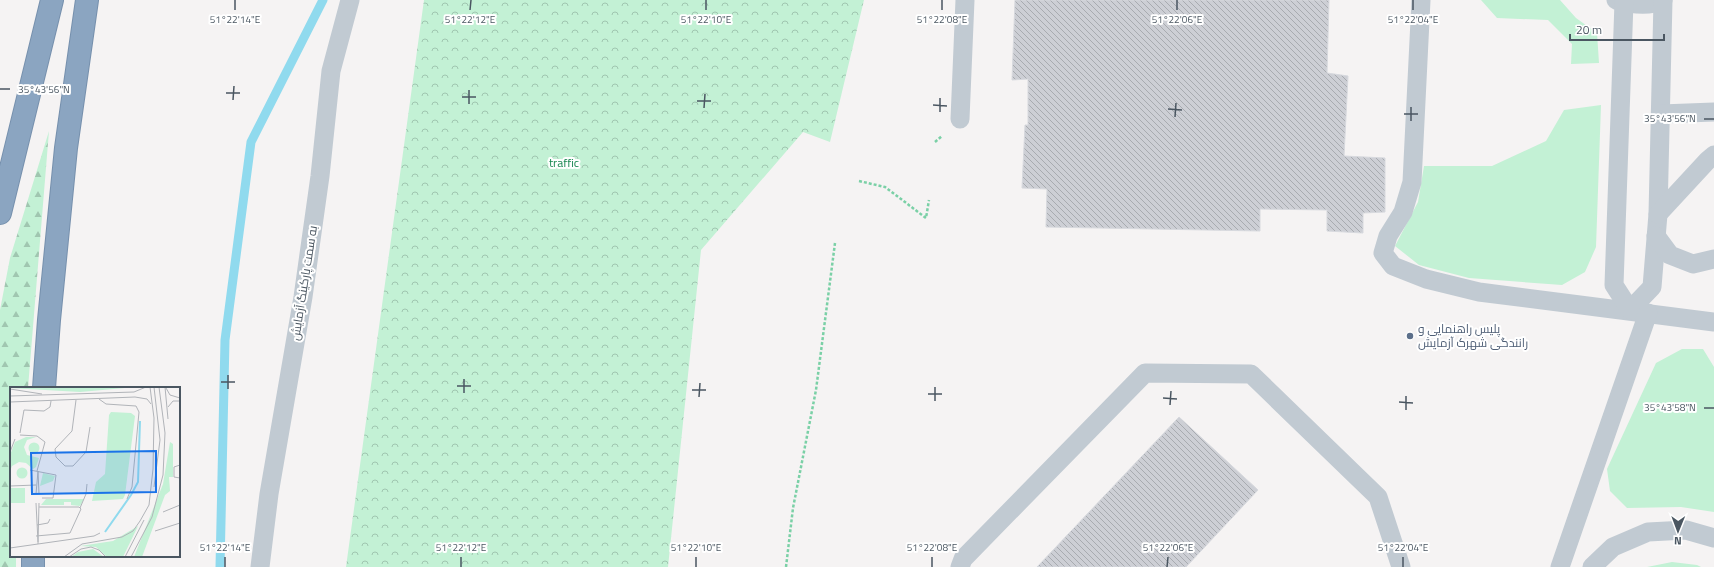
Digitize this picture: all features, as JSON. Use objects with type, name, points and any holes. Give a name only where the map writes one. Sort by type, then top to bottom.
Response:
[{"type":"highway","points":[[0,213],[52,0]]},
{"type":"highway","points":[[44,387],[49,320],[66,148],[87,0]]},
{"type":"highway","points":[[32,567],[33,557]]},
{"type":"lane","name":"به سمت پارکینگ آزمایش","points":[[260,567],[269,494],[304,297],[320,176],[331,71],[350,0]]},
{"type":"lane","points":[[960,119],[965,0]]},
{"type":"lane","points":[[1421,0],[1412,182],[1403,212],[1388,236],[1383,254],[1392,266],[1426,279],[1479,292],[1714,322]]},
{"type":"lane","points":[[1560,567],[1639,312],[1652,287],[1658,214],[1663,0],[1638,5],[1620,1],[1614,285],[1639,312]]},
{"type":"lane","points":[[1661,114],[1714,112]]},
{"type":"lane","points":[[1658,214],[1714,155]]},
{"type":"lane","points":[[1656,236],[1670,255],[1693,264],[1714,259]]},
{"type":"lane","points":[[960,567],[962,559],[1145,373],[1251,374],[1378,497],[1401,567]]},
{"type":"lane","points":[[1592,567],[1613,547],[1648,532],[1686,530],[1714,538]]},
{"type":"path","points":[[859,181],[885,186],[926,218],[928,200]]},
{"type":"path","points":[[786,567],[792,508],[816,390],[835,243]]},
{"type":"green space","name":"traffic","points":[[424,0],[864,0],[830,142],[803,132],[701,250],[668,567],[346,567]]},
{"type":"green space","points":[[1481,0],[1560,0],[1576,18],[1597,33],[1599,63],[1571,64],[1572,44],[1548,20],[1497,18]]},
{"type":"green space","points":[[1601,105],[1596,247],[1585,272],[1562,285],[1469,278],[1419,265],[1395,246],[1418,202],[1424,166],[1492,166],[1546,141],[1564,110]]},
{"type":"green space","points":[[49,131],[28,387],[10,387],[10,557],[16,557],[16,567],[0,567],[0,310],[10,258]]},
{"type":"green space","points":[[1682,349],[1703,349],[1714,367],[1714,512],[1681,507],[1627,508],[1610,491],[1607,469],[1656,363]]},
{"type":"green space","points":[[1672,562],[1697,565],[1701,567],[1647,567]]},
{"type":"building","points":[[1015,0],[1329,0],[1327,73],[1348,76],[1344,156],[1385,158],[1385,212],[1363,213],[1363,233],[1327,231],[1327,210],[1260,209],[1260,231],[1046,227],[1047,189],[1022,188],[1025,125],[1028,125],[1028,79],[1012,80]]},
{"type":"building","points":[[1179,417],[1258,490],[1186,567],[1037,567]]},
{"type":"waterway","points":[[220,567],[225,340],[251,142],[323,0]]},
{"type":"place","name":"پلیس راهنمایی و رانندگی شهرک آزمایش","points":[[1410,336]]}]
